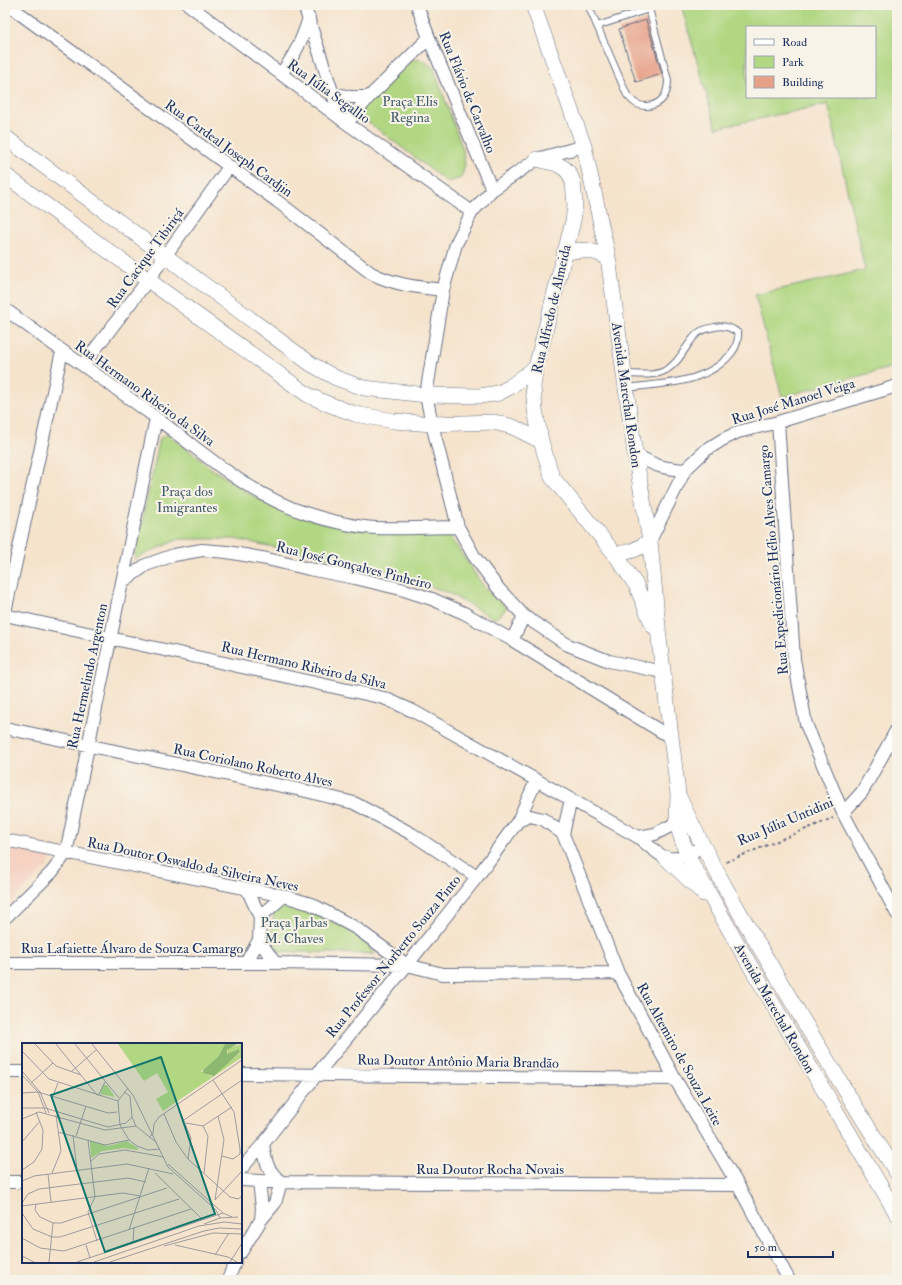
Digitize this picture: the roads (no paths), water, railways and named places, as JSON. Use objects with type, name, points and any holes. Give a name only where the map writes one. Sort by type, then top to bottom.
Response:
[{"type":"street","name":"Rua Júlia Segallio","points":[[189,5],[344,121],[472,212]]},
{"type":"street","points":[[304,5],[333,93],[344,121],[429,38]]},
{"type":"street","name":"Rua Flávio de Carvalho","points":[[417,5],[429,38],[492,190]]},
{"type":"street","name":"Avenida Marechal Rondon","points":[[533,5],[586,152],[608,257],[635,454],[650,541],[662,672],[687,855],[740,950],[824,1093],[895,1207]]},
{"type":"street","name":"Rua Cardeal Joseph Cardjin","points":[[14,7],[371,273],[384,280],[397,284],[443,290]]},
{"type":"street","points":[[281,74],[294,57],[309,18]]},
{"type":"street","points":[[333,93],[351,97],[369,97]]},
{"type":"street","points":[[5,137],[311,364],[336,378],[364,388],[426,394],[480,396],[498,393],[510,387],[536,367]]},
{"type":"street","points":[[586,152],[568,151],[537,159],[492,190],[472,212],[456,244],[443,290],[426,394],[458,527],[474,556],[498,588],[524,616],[568,645],[609,661],[662,672]]},
{"type":"street","name":"Rua Alfredo de Almeida","points":[[537,159],[557,164],[569,173],[573,182],[575,205],[573,221],[536,367],[533,386],[535,410],[541,441],[552,477],[615,554],[636,585],[659,638]]},
{"type":"street","name":"Rua Cacique Tibiriçá","points":[[83,365],[148,280],[229,167]]},
{"type":"street","points":[[5,175],[308,395],[355,414],[394,421],[432,424],[494,422],[528,433],[541,441]]},
{"type":"street","points":[[564,253],[577,250],[591,250],[608,257]]},
{"type":"street","name":"Rua Hermano Ribeiro da Silva","points":[[5,309],[156,418],[231,475],[268,498],[308,514],[374,528],[458,527]]},
{"type":"street","points":[[5,612],[62,351]]},
{"type":"street","name":"Rua José Manoel Veiga","points":[[650,541],[685,470],[706,450],[738,432],[778,422],[897,386]]},
{"type":"street","name":"Rua Hermelindo Argenton","points":[[5,918],[52,872],[66,853],[156,418]]},
{"type":"street","name":"Rua Expedicionário Hélio Alves Camargo","points":[[778,422],[794,659],[806,724],[843,813],[897,914]]},
{"type":"street","points":[[635,454],[652,464],[665,469],[685,470]]},
{"type":"street","points":[[615,554],[637,550],[650,541]]},
{"type":"street","name":"Rua José Gonçalves Pinheiro","points":[[122,582],[146,566],[174,555],[202,550],[227,552],[355,578],[413,593],[432,599],[464,613],[512,640],[670,737]]},
{"type":"street","name":"Rua Hermano Ribeiro da Silva","points":[[5,615],[384,698],[414,711],[638,837],[666,858]]},
{"type":"street","points":[[512,640],[524,616]]},
{"type":"street","name":"Rua Coriolano Roberto Alves","points":[[5,728],[88,744],[306,791],[354,803],[412,834],[477,877]]},
{"type":"street","name":"Rua Júlia Untidini","points":[[843,813],[862,792],[897,729]]},
{"type":"street","name":"Rua Professor Norberto Souza Pinto","points":[[242,1168],[264,1144],[316,1074],[407,965],[477,877],[518,821],[536,781]]},
{"type":"street","points":[[518,821],[530,816],[542,819],[563,834],[571,799]]},
{"type":"street","points":[[638,837],[655,834],[683,820]]},
{"type":"street","name":"Avenida Marechal Rondon","points":[[683,820],[703,846],[755,940],[840,1083],[897,1173]]},
{"type":"street","name":"Rua Altemiro de Souza Leite","points":[[563,834],[618,973],[675,1080],[738,1185],[790,1280]]},
{"type":"street","name":"Rua Doutor Oswaldo da Silveira Neves","points":[[5,840],[284,896],[311,904],[356,928],[407,965]]},
{"type":"street","points":[[666,858],[687,855],[703,846]]},
{"type":"street","points":[[666,858],[716,906]]},
{"type":"street","points":[[246,963],[259,940],[260,917],[247,889]]},
{"type":"street","points":[[260,917],[284,896]]},
{"type":"street","points":[[259,940],[275,963]]},
{"type":"street","points":[[740,950],[755,940]]},
{"type":"street","name":"Rua Lafaiette Álvaro de Souza Camargo","points":[[5,963],[275,963],[407,965],[443,974],[618,973]]},
{"type":"street","points":[[5,1072],[22,1072]]},
{"type":"street","name":"Rua Doutor Antônio Maria Brandão","points":[[242,1074],[675,1080]]},
{"type":"street","points":[[824,1093],[840,1083]]},
{"type":"street","points":[[242,1250],[261,1220],[275,1203],[280,1182],[272,1174],[266,1163],[264,1144]]},
{"type":"street","name":"Rua Doutor Rocha Novais","points":[[242,1180],[280,1182],[738,1185]]},
{"type":"street","points":[[259,1181],[262,1208],[261,1220]]},
{"type":"street","points":[[5,1182],[22,1182]]},
{"type":"street","points":[[228,1280],[235,1263]]},
{"type":"lane","points":[[588,5],[597,26],[627,96],[637,104],[648,106],[657,103],[664,98],[668,80],[648,7],[597,26]]},
{"type":"lane","points":[[726,326],[738,333],[736,346],[730,356],[713,369],[698,377],[679,381],[625,381],[658,374],[668,369],[699,333],[705,329],[726,326]]},
{"type":"park label","name":"Praça Elis Regina","points":[[410,110]]},
{"type":"park label","name":"Praça dos Imigrantes","points":[[187,500]]},
{"type":"park label","name":"Praça Jarbas M. Chaves","points":[[294,930]]}]
